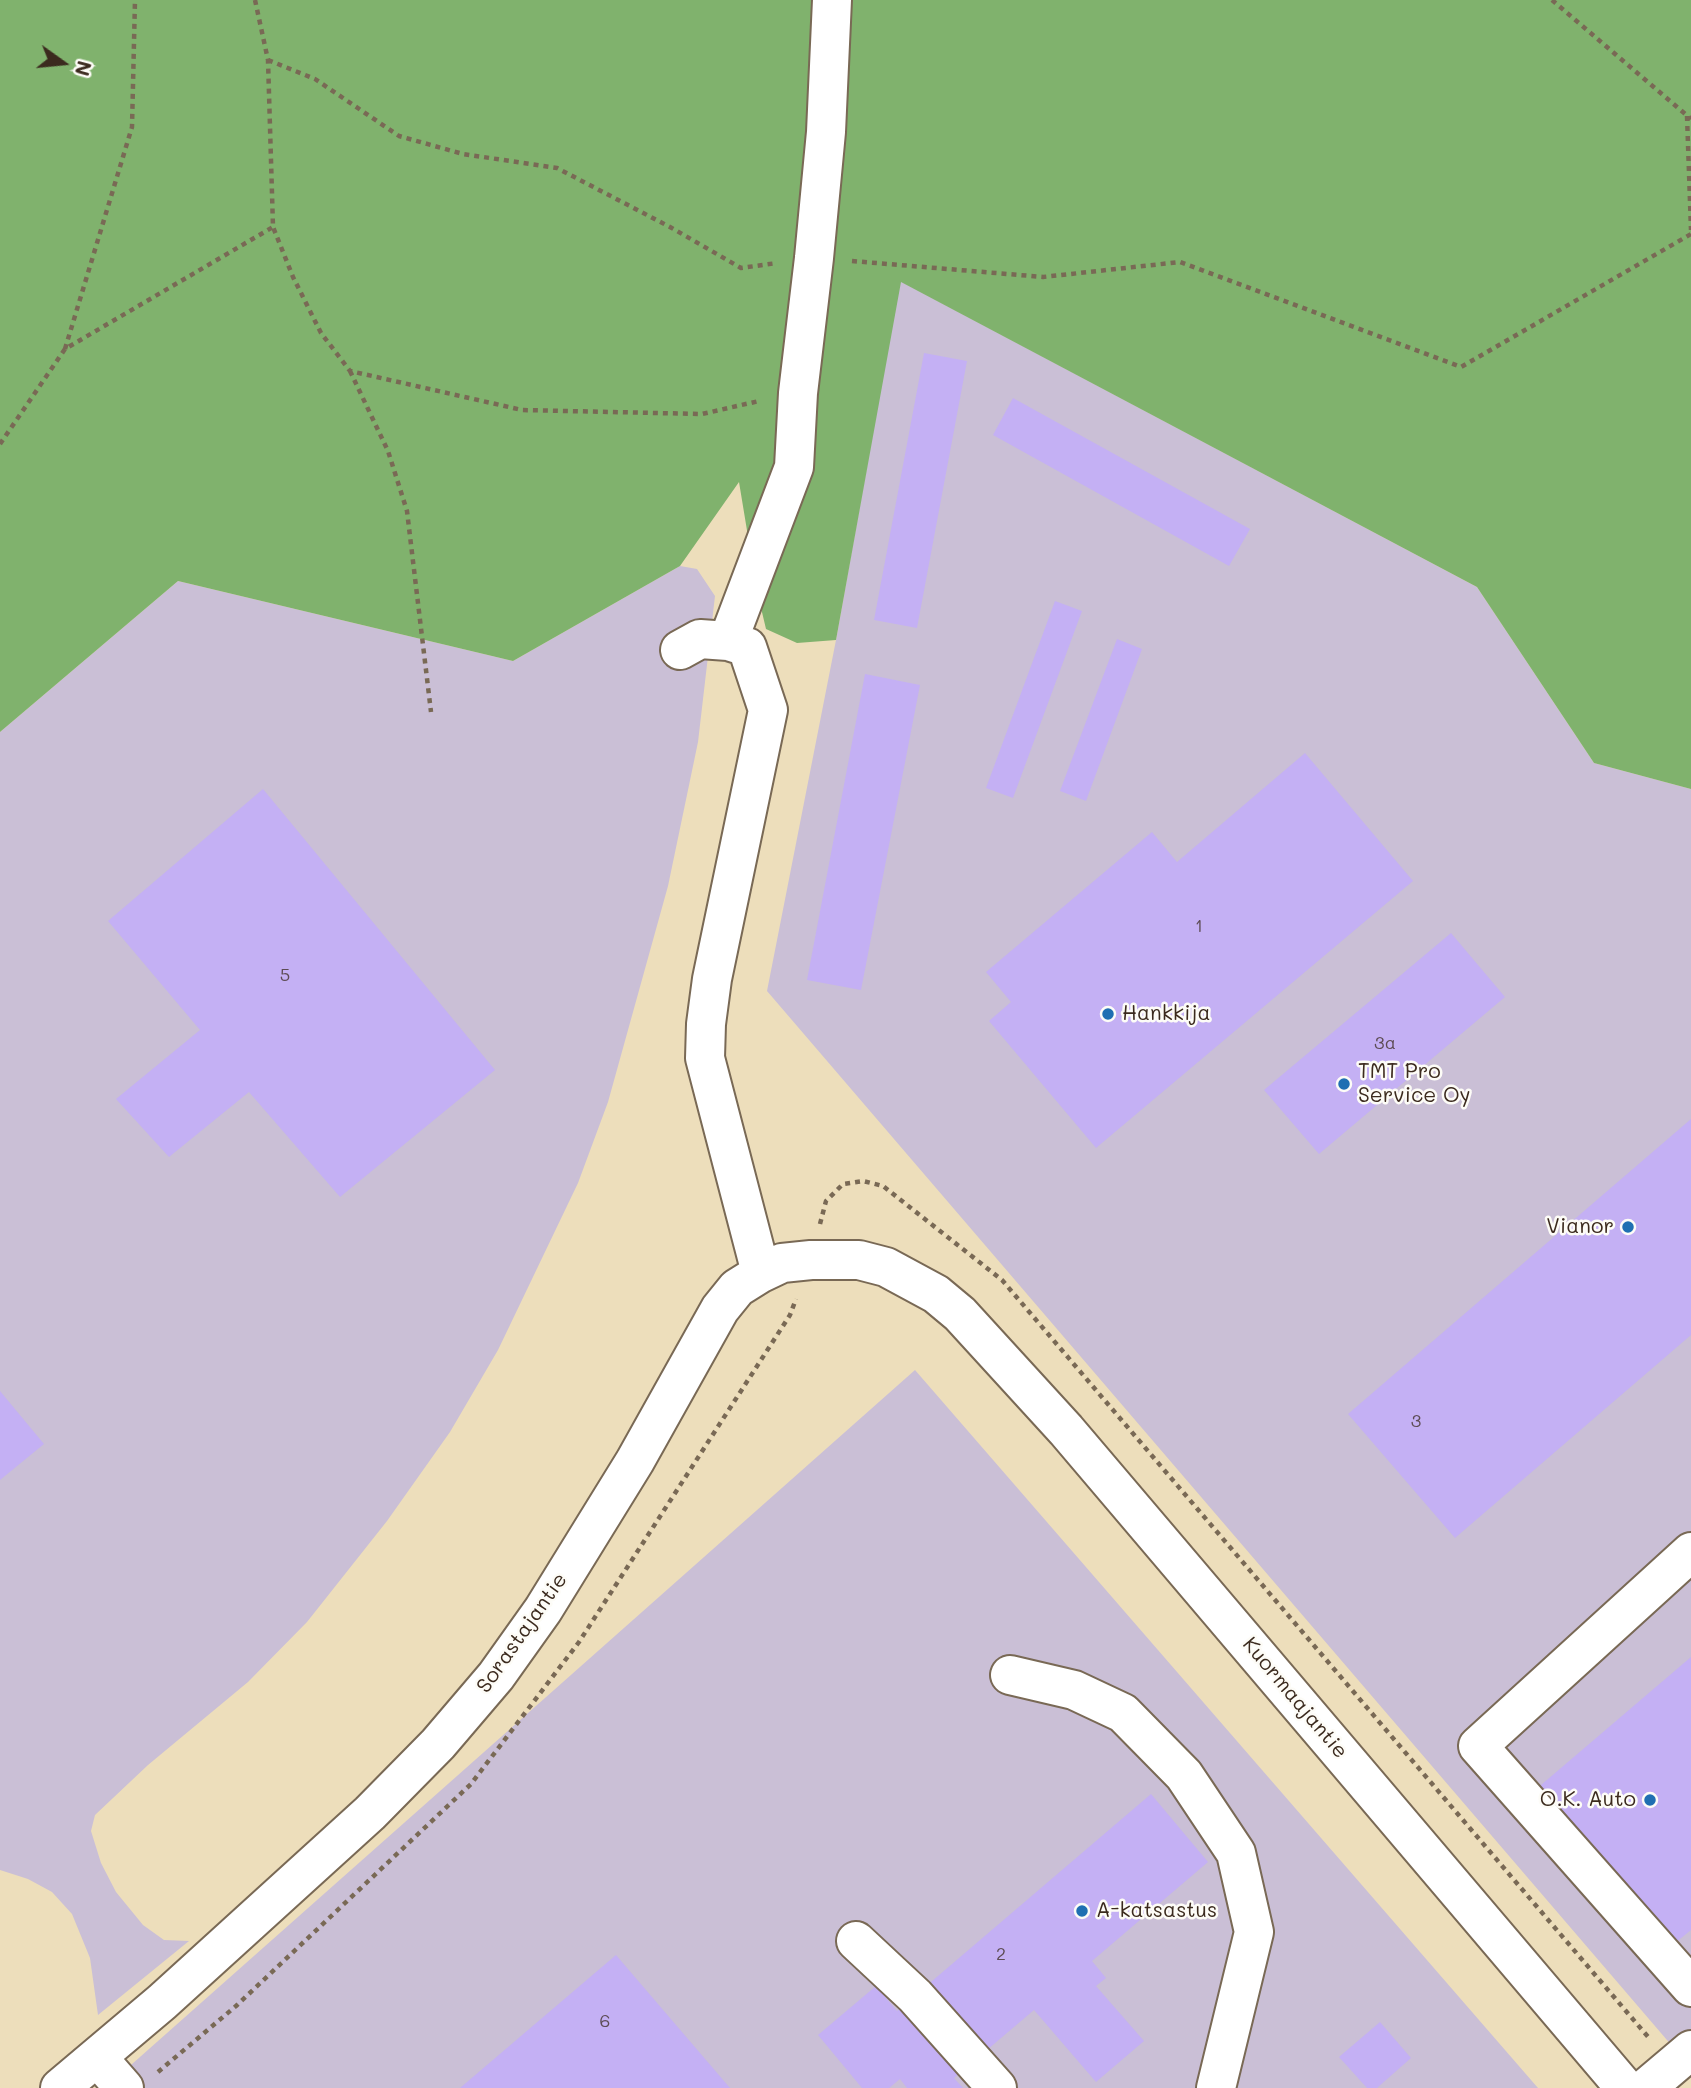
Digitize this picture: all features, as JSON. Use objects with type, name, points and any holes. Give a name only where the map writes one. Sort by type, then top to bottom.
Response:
[{"type":"street","points":[[728,641],[794,467],[798,393],[826,132],[832,0]]},
{"type":"street","points":[[680,650],[700,639],[728,641],[747,647],[768,710],[712,979],[705,1058],[761,1273]]},
{"type":"street","name":"Sorastajantie","points":[[60,2088],[162,2002],[370,1813],[438,1744],[496,1676],[543,1610],[635,1461],[720,1309],[737,1288],[782,1263],[811,1260],[859,1261],[886,1267],[936,1294],[960,1314]]},
{"type":"street","name":"Kuormaajantie","points":[[960,1314],[1066,1430],[1625,2088]]},
{"type":"street","points":[[1691,1552],[1478,1746],[1691,1987]]},
{"type":"street","points":[[1010,1675],[1074,1690],[1123,1713],[1184,1775],[1236,1853],[1254,1932],[1216,2088]]},
{"type":"street","points":[[856,1941],[915,1996],[997,2088]]},
{"type":"street","points":[[97,2057],[136,2084]]},
{"type":"path","points":[[0,444],[65,349],[132,127],[135,0]]},
{"type":"path","points":[[255,0],[268,60],[273,227],[293,278],[321,333],[350,370],[388,451],[407,511],[431,712]]},
{"type":"path","points":[[268,60],[315,79],[399,136],[463,154],[557,168],[670,227],[741,268],[814,258],[1043,276],[1180,262],[1461,367],[1691,232],[1690,116],[1552,0]]},
{"type":"path","points":[[65,349],[273,227]]},
{"type":"path","points":[[350,370],[522,410],[702,414],[798,393]]},
{"type":"path","points":[[136,2084],[236,2006],[471,1784],[579,1642],[790,1315],[811,1260],[826,1201],[843,1184],[863,1181],[883,1186],[1002,1280],[1670,2068]]},
{"type":"shaded area","points":[[900,281],[1477,587],[1594,763],[1691,789],[1691,2068],[767,991],[836,640]]},
{"type":"shaded area","points":[[680,566],[697,569],[715,596],[698,742],[668,886],[608,1102],[578,1183],[498,1350],[450,1432],[387,1521],[307,1622],[248,1682],[148,1765],[95,1815],[91,1831],[101,1863],[116,1892],[143,1925],[164,1940],[189,1941],[98,2015],[90,1958],[72,1914],[52,1892],[28,1879],[0,1870],[0,732],[178,581],[513,661]]},
{"type":"shaded area","points":[[915,1370],[1538,2088],[105,2088]]},
{"type":"green space","points":[[0,0],[1691,0],[1691,789],[1594,763],[1477,587],[901,282],[836,640],[797,643],[766,629],[739,482],[680,566],[513,661],[178,581],[0,732]]},
{"type":"building","points":[[924,353],[967,361],[917,628],[874,620]]},
{"type":"building","points":[[1013,398],[1250,529],[1229,566],[993,435]]},
{"type":"building","points":[[1055,601],[1082,611],[1013,798],[986,788]]},
{"type":"building","points":[[1117,639],[1142,649],[1086,801],[1060,791]]},
{"type":"building","points":[[865,674],[920,685],[861,990],[807,980]]},
{"type":"building","points":[[1305,753],[1413,881],[1096,1148],[989,1021],[1011,1002],[986,972],[1152,832],[1177,862]]},
{"type":"building","points":[[263,789],[495,1070],[340,1197],[249,1092],[169,1157],[116,1099],[200,1030],[108,921]]},
{"type":"building","points":[[1451,933],[1505,997],[1319,1154],[1264,1090]]},
{"type":"building","name":"Vianor","points":[[1691,1119],[1691,1335],[1455,1538],[1348,1414]]},
{"type":"building","points":[[0,1391],[44,1444],[0,1480]]},
{"type":"building","points":[[1691,1657],[1691,1930],[1669,1948],[1534,1791]]},
{"type":"building","name":"A-katsastus","points":[[1151,1794],[1208,1862],[1092,1961],[1106,1978],[1096,1986],[1144,2041],[1096,2082],[1034,2010],[954,2078],[963,2088],[907,2088],[900,2079],[889,2088],[862,2088],[818,2035],[876,1986],[897,2011]]},
{"type":"building","points":[[616,1955],[730,2088],[460,2088]]},
{"type":"building","points":[[1380,2022],[1411,2058],[1377,2088],[1367,2088],[1339,2057]]},
{"type":"place","name":"Hankkija","points":[[1108,1014]]},
{"type":"place","name":"TMT Pro Service Oy","points":[[1344,1084]]},
{"type":"place","name":"Vianor","points":[[1628,1227]]},
{"type":"place","name":"O.K. Auto","points":[[1650,1800]]},
{"type":"place","name":"A-katsastus","points":[[1082,1911]]}]
